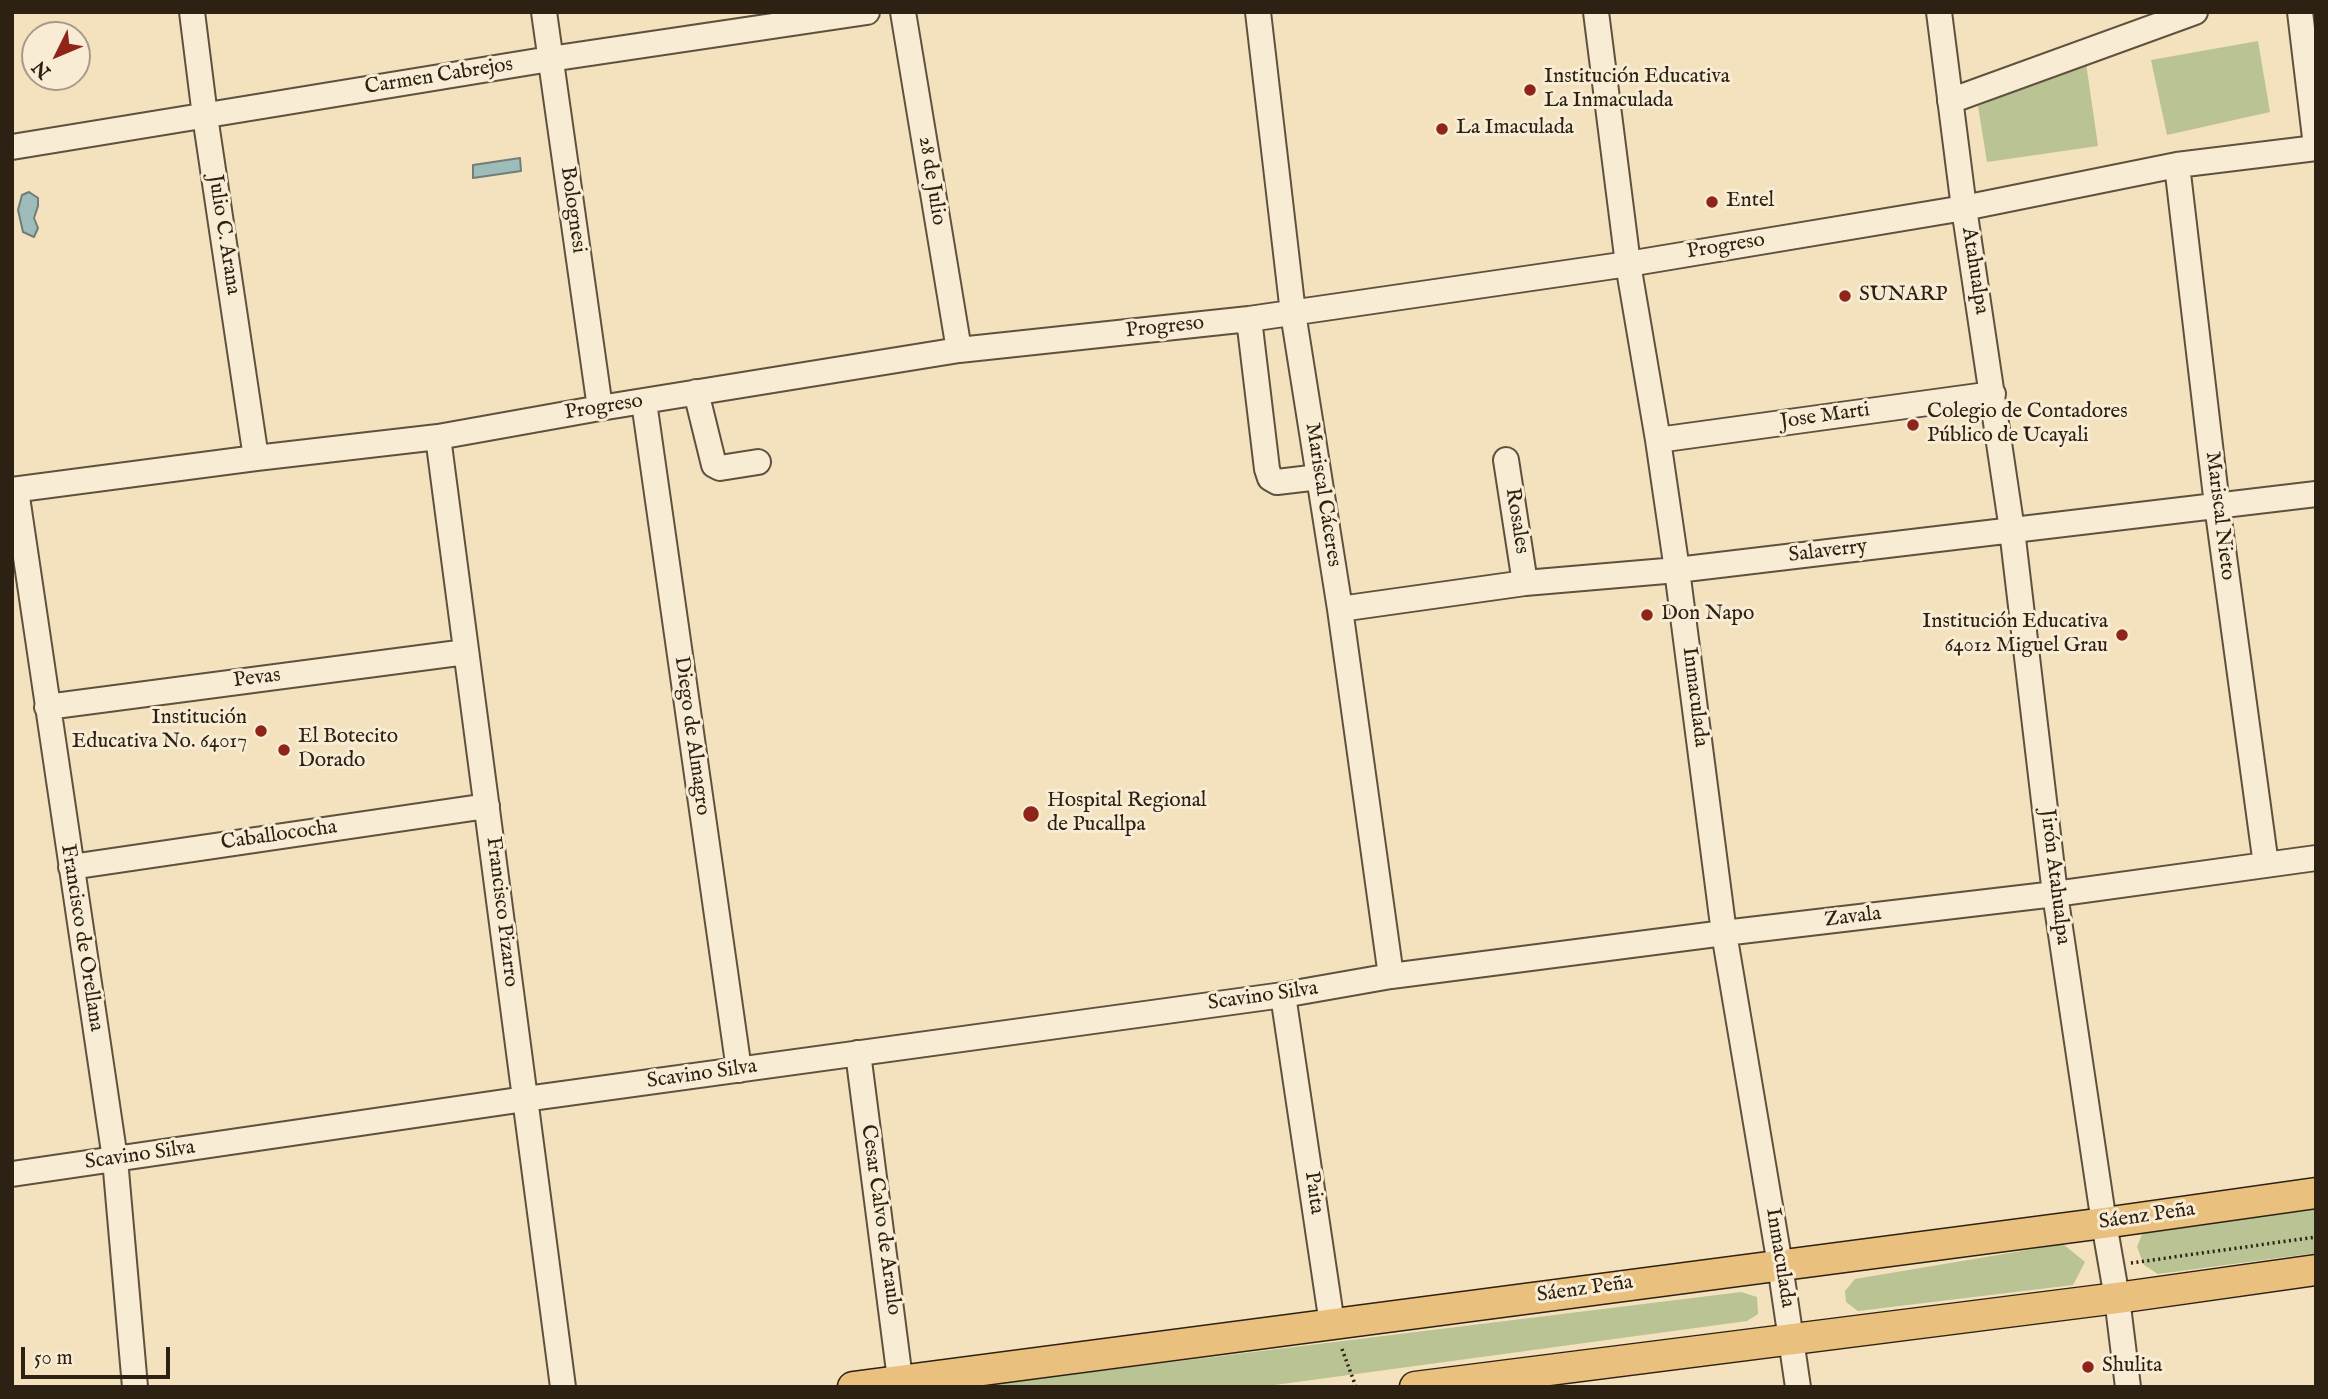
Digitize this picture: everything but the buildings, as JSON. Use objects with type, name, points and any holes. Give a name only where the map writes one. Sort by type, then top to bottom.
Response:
[{"type":"main road","name":"Sáenz Peña","points":[[853,1387],[901,1384],[2316,1193]]},
{"type":"main road","points":[[1415,1387],[2117,1298],[2316,1270]]},
{"type":"street","name":"Julio C. Arana","points":[[192,12],[256,458]]},
{"type":"street","name":"Bolognesi","points":[[544,12],[600,408]]},
{"type":"street","name":"Carmen Cabrejos","points":[[12,147],[550,59],[867,12]]},
{"type":"street","name":"28 de Julio","points":[[903,12],[959,350]]},
{"type":"street","name":"Mariscal Cáceres","points":[[1258,12],[1293,313],[1340,610],[1391,976]]},
{"type":"street","name":"Inmaculada","points":[[1596,12],[1628,264],[1677,570],[1724,933],[1798,1387]]},
{"type":"street","name":"Atahualpa","points":[[1939,12],[1964,208],[2012,530]]},
{"type":"street","points":[[1950,101],[2195,12]]},
{"type":"street","points":[[2300,12],[2316,147]]},
{"type":"street","name":"Progreso","points":[[14,490],[438,437],[959,350],[1249,319],[1628,264],[1964,208],[2177,165],[2316,147]]},
{"type":"street","name":"Mariscal Nieto","points":[[2177,165],[2217,505],[2266,865]]},
{"type":"street","points":[[1249,319],[1270,478],[1278,482],[1319,477]]},
{"type":"street","points":[[696,392],[713,465],[720,468],[758,462]]},
{"type":"street","name":"Jose Marti","points":[[1658,440],[1993,394]]},
{"type":"street","name":"Diego de Almagro","points":[[644,402],[739,1070]]},
{"type":"street","name":"Francisco Pizarro","points":[[438,437],[563,1387]]},
{"type":"street","name":"Rosales","points":[[1506,460],[1525,583]]},
{"type":"street","name":"Francisco de Orellana","points":[[14,490],[115,1159],[135,1387]]},
{"type":"street","name":"Salaverry","points":[[1340,610],[1525,583],[1677,570],[2316,494]]},
{"type":"street","name":"Jirón Atahualpa","points":[[2012,530],[2054,894],[2117,1298],[2128,1387]]},
{"type":"street","name":"Pevas","points":[[47,707],[466,652]]},
{"type":"street","name":"Caballococha","points":[[71,867],[487,806]]},
{"type":"street","name":"Zavala","points":[[1391,976],[2316,859]]},
{"type":"street","name":"Scavino Silva","points":[[12,1174],[525,1099],[1283,995],[1391,976]]},
{"type":"street","name":"Paita","points":[[1283,995],[1332,1324]]},
{"type":"street","name":"Cesar Calvo de Araulo","points":[[858,1053],[901,1384]]},
{"type":"path","points":[[2112,1266],[2316,1237]]},
{"type":"path","points":[[1332,1324],[1356,1387]]},
{"type":"green space","points":[[2258,41],[2270,112],[2167,135],[2151,60]]},
{"type":"green space","points":[[2086,63],[2098,146],[1987,162],[1978,106]]},
{"type":"green space","points":[[2316,1207],[2316,1253],[2158,1274],[2144,1265],[2137,1247],[2144,1229]]},
{"type":"green space","points":[[2063,1244],[2085,1262],[2073,1285],[1858,1311],[1846,1302],[1845,1291],[1855,1279]]},
{"type":"green space","points":[[1741,1292],[1757,1297],[1758,1314],[1747,1321],[1260,1387],[969,1387]]},
{"type":"water","points":[[520,158],[521,171],[473,178],[473,165]]},
{"type":"water","points":[[29,192],[38,198],[34,218],[38,228],[34,237],[23,232],[18,210],[22,195]]},
{"type":"place","name":"Institución Educativa La Inmaculada","points":[[1530,90]]},
{"type":"place","name":"La Imaculada","points":[[1442,129]]},
{"type":"place","name":"Entel","points":[[1712,202]]},
{"type":"place","name":"SUNARP","points":[[1845,296]]},
{"type":"place","name":"Colegio de Contadores Público de Ucayali","points":[[1913,425]]},
{"type":"place","name":"Don Napo","points":[[1647,615]]},
{"type":"place","name":"Institución Educativa 64012 Miguel Grau","points":[[2122,635]]},
{"type":"place","name":"Institución Educativa No. 64017","points":[[261,731]]},
{"type":"place","name":"El Botecito Dorado","points":[[284,750]]},
{"type":"place","name":"Hospital Regional de Pucallpa","points":[[1031,814]]},
{"type":"place","name":"Shulita","points":[[2088,1367]]}]
